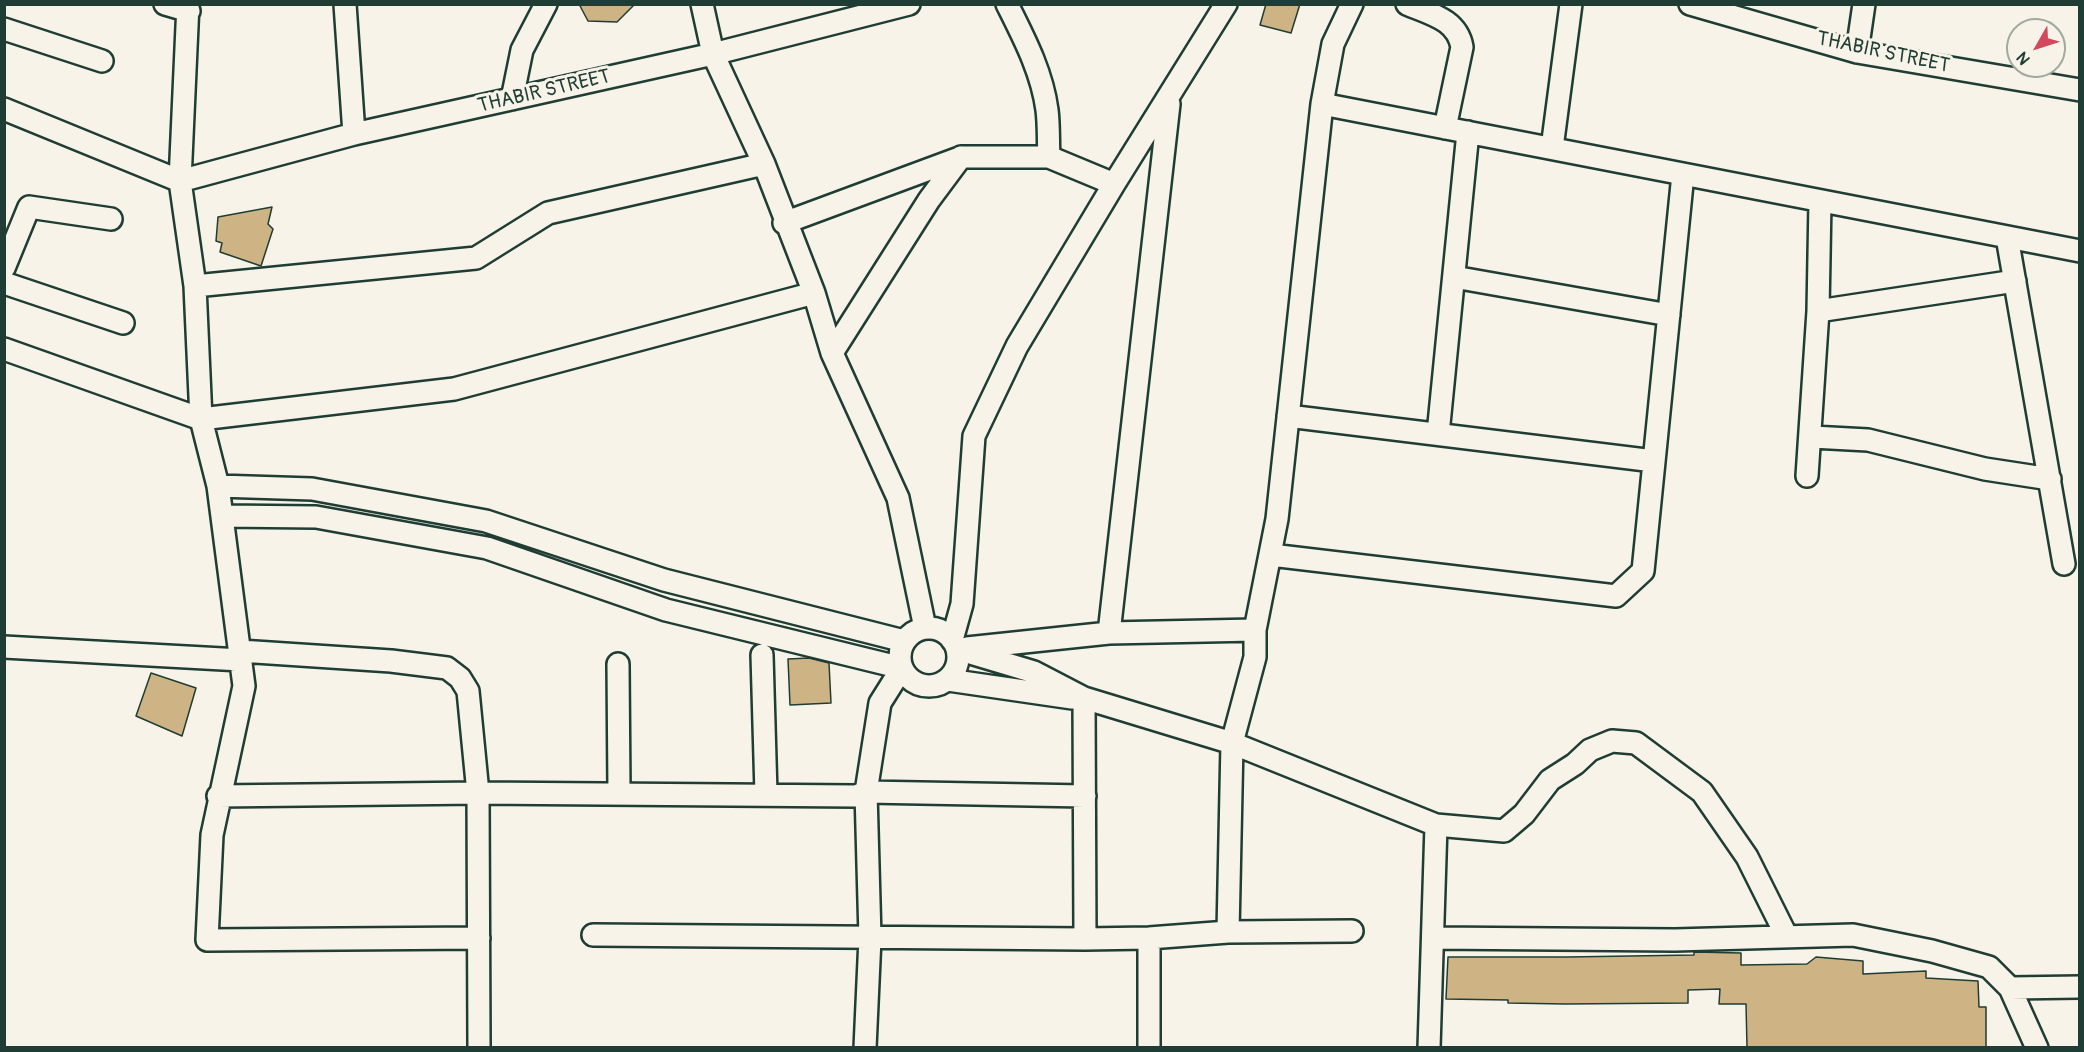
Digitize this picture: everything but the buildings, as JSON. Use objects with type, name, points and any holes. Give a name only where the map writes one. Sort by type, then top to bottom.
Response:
[{"type":"street","points":[[165,4],[189,8],[180,181],[195,286],[201,419],[218,486],[244,686],[218,796],[209,869],[207,940],[479,938]]},
{"type":"street","points":[[345,4],[354,134]]},
{"type":"street","points":[[512,99],[522,50],[546,4]]},
{"type":"street","points":[[702,4],[713,54],[764,164],[784,223],[814,293],[832,353],[898,498],[925,628]]},
{"type":"street","name":"THABIR STREET","points":[[180,181],[354,134],[713,54],[909,4]]},
{"type":"street","points":[[1007,4],[1027,43],[1044,90],[1048,111],[1049,157]]},
{"type":"street","points":[[1226,4],[1017,346],[974,436],[962,604],[955,645],[957,666],[948,680],[940,685],[922,686],[913,682],[902,668],[900,650],[904,641],[917,630],[925,628],[940,630],[955,645],[1034,672],[1084,698],[1232,743],[1436,825],[1504,831],[1524,814],[1550,780],[1575,764],[1590,750],[1612,741],[1636,743],[1702,792],[1747,857],[1787,937]]},
{"type":"street","points":[[1228,932],[1232,743],[1255,657],[1256,630],[1271,555],[1322,104],[1334,44],[1352,4]]},
{"type":"street","points":[[1407,4],[1448,21],[1459,35],[1462,48],[1445,128]]},
{"type":"street","points":[[1552,148],[1571,4]]},
{"type":"street","points":[[1857,52],[1864,4]]},
{"type":"street","name":"THABIR STREET","points":[[1704,6],[1857,52],[2079,90]]},
{"type":"street","points":[[4,29],[102,61]]},
{"type":"street","points":[[1109,633],[1169,98]]},
{"type":"street","points":[[1322,104],[2079,251]]},
{"type":"street","points":[[4,109],[180,181]]},
{"type":"street","points":[[1438,434],[1468,132]]},
{"type":"street","points":[[832,353],[928,200],[962,157]]},
{"type":"street","points":[[784,223],[962,157],[1049,157],[1114,184]]},
{"type":"street","points":[[195,286],[476,258],[548,213],[764,164]]},
{"type":"street","points":[[1271,555],[1616,596],[1643,572],[1683,174]]},
{"type":"street","points":[[1807,476],[1812,438],[1820,201]]},
{"type":"street","points":[[4,268],[29,207],[111,219]]},
{"type":"street","points":[[2007,237],[2064,564]]},
{"type":"street","points":[[1454,277],[1669,315]]},
{"type":"street","points":[[1818,311],[2015,281]]},
{"type":"street","points":[[4,283],[123,323]]},
{"type":"street","points":[[4,349],[201,419],[454,389],[814,293]]},
{"type":"street","points":[[1288,416],[1654,460]]},
{"type":"street","points":[[1812,438],[1868,440],[1985,469],[2049,479]]},
{"type":"street","points":[[218,486],[312,489],[486,521],[664,580],[904,641]]},
{"type":"street","points":[[222,516],[316,517],[487,548],[666,609],[902,668]]},
{"type":"street","points":[[955,645],[1109,633],[1256,630]]},
{"type":"street","points":[[4,647],[391,661],[447,668],[460,678],[468,691],[478,793],[479,1047]]},
{"type":"street","points":[[762,655],[766,794]]},
{"type":"street","points":[[618,664],[619,793]]},
{"type":"street","points":[[865,1047],[870,938],[866,792],[880,703],[902,668]]},
{"type":"street","points":[[948,680],[1064,698],[1084,698]]},
{"type":"street","points":[[1084,698],[1085,939]]},
{"type":"street","points":[[218,796],[478,793],[856,796],[866,792],[1085,796]]},
{"type":"street","points":[[1429,1047],[1436,825]]},
{"type":"street","points":[[593,935],[1085,939],[1149,938],[1228,932],[1352,931]]},
{"type":"street","points":[[1433,938],[1675,940],[1853,935],[1932,951],[1989,968],[2010,988],[2037,1047]]},
{"type":"street","points":[[1149,938],[1149,1047]]},
{"type":"street","points":[[2010,988],[2079,987]]}]
